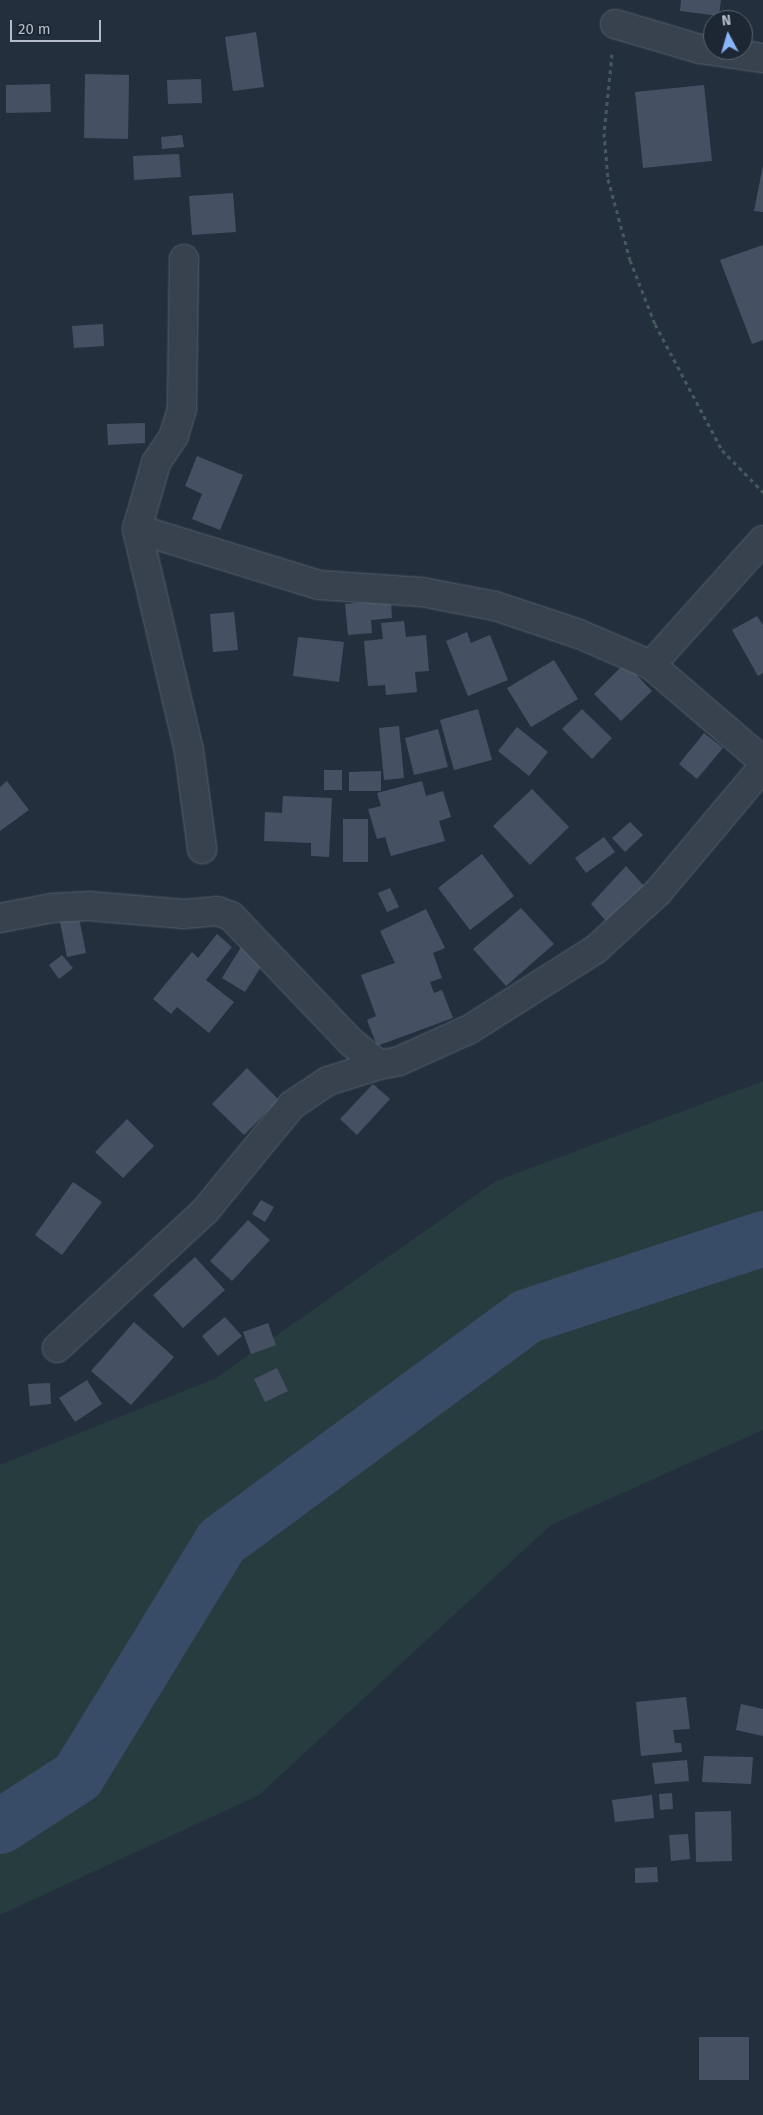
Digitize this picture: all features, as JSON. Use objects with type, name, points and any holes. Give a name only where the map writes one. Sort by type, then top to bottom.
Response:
[{"type":"street","points":[[615,24],[700,49],[763,58]]},
{"type":"street","points":[[184,259],[182,409],[174,436],[156,463],[137,529],[189,750],[202,849]]},
{"type":"street","points":[[137,529],[319,585],[422,592],[495,606],[579,634],[651,665],[763,761]]},
{"type":"street","points":[[651,665],[763,540]]},
{"type":"street","points":[[57,1348],[205,1211],[292,1104],[328,1081],[379,1065],[400,1061],[470,1029],[596,949],[658,892],[763,767]]},
{"type":"street","points":[[0,918],[52,908],[90,906],[184,914],[217,911],[231,916],[351,1042],[379,1065]]},
{"type":"path","points":[[615,24],[604,133],[608,179],[630,260],[655,324],[722,450],[763,492]]},
{"type":"green space","points":[[763,1081],[763,1430],[551,1525],[259,1795],[0,1915],[0,1465],[216,1378],[496,1181]]},
{"type":"building","points":[[681,0],[721,0],[720,10],[703,10],[703,14],[680,11]]},
{"type":"building","points":[[256,32],[264,87],[233,91],[225,37]]},
{"type":"building","points":[[85,74],[129,75],[128,139],[84,138]]},
{"type":"building","points":[[201,79],[202,103],[168,104],[167,80]]},
{"type":"building","points":[[50,84],[51,112],[6,113],[6,85]]},
{"type":"building","points":[[704,85],[712,161],[643,168],[635,92]]},
{"type":"building","points":[[182,135],[184,147],[162,149],[161,137]]},
{"type":"building","points":[[179,154],[181,177],[134,180],[133,156]]},
{"type":"building","points":[[763,165],[763,212],[754,211]]},
{"type":"building","points":[[233,193],[236,232],[192,235],[189,196]]},
{"type":"building","points":[[763,245],[763,340],[752,344],[720,260]]},
{"type":"building","points":[[103,324],[104,346],[74,348],[72,326]]},
{"type":"building","points":[[145,423],[145,443],[108,445],[107,424]]},
{"type":"building","points":[[197,456],[243,475],[220,530],[192,519],[202,494],[185,486]]},
{"type":"building","points":[[391,600],[392,618],[371,620],[372,633],[348,635],[345,604]]},
{"type":"building","points":[[234,612],[238,650],[213,652],[210,614]]},
{"type":"building","points":[[757,616],[763,625],[763,673],[758,676],[732,630]]},
{"type":"building","points":[[404,621],[406,637],[426,635],[429,671],[415,672],[417,692],[386,695],[385,685],[368,686],[364,641],[383,639],[381,623]]},
{"type":"building","points":[[467,632],[471,643],[490,635],[508,680],[468,696],[446,641]]},
{"type":"building","points":[[298,637],[344,642],[339,682],[293,676]]},
{"type":"building","points":[[554,660],[578,699],[531,727],[507,688]]},
{"type":"building","points":[[625,663],[652,691],[621,721],[594,694]]},
{"type":"building","points":[[478,709],[492,760],[454,770],[440,720]]},
{"type":"building","points":[[582,709],[612,738],[592,759],[562,729]]},
{"type":"building","points":[[399,726],[404,778],[384,780],[379,728]]},
{"type":"building","points":[[517,727],[548,752],[529,776],[498,751]]},
{"type":"building","points":[[438,729],[448,767],[414,775],[405,738]]},
{"type":"building","points":[[704,733],[723,748],[697,779],[679,764]]},
{"type":"building","points":[[324,770],[342,770],[342,790],[324,790]]},
{"type":"building","points":[[381,771],[381,791],[349,791],[349,772]]},
{"type":"building","points":[[7,781],[29,810],[0,831],[0,787]]},
{"type":"building","points":[[422,781],[426,796],[443,791],[451,817],[439,821],[445,841],[391,856],[385,837],[377,839],[368,809],[381,806],[377,793]]},
{"type":"building","points":[[532,789],[569,827],[530,865],[493,826]]},
{"type":"building","points":[[283,796],[332,798],[329,857],[311,856],[311,843],[264,841],[265,812],[282,813]]},
{"type":"building","points":[[343,819],[368,819],[368,862],[343,862]]},
{"type":"building","points":[[630,822],[643,835],[625,852],[612,838]]},
{"type":"building","points":[[604,837],[615,852],[586,873],[575,858]]},
{"type":"building","points":[[482,854],[514,896],[470,930],[438,888]]},
{"type":"building","points":[[626,866],[644,886],[606,921],[591,904]]},
{"type":"building","points":[[390,888],[399,907],[387,912],[378,893]]},
{"type":"building","points":[[521,908],[554,944],[506,986],[473,949]]},
{"type":"building","points":[[426,909],[445,948],[433,953],[442,978],[430,982],[434,993],[442,990],[453,1018],[377,1046],[367,1020],[376,1016],[361,975],[395,963],[380,931]]},
{"type":"building","points":[[78,913],[86,953],[67,957],[59,917]]},
{"type":"building","points":[[217,934],[232,947],[206,980],[234,1002],[209,1033],[177,1007],[171,1014],[153,999],[192,952],[198,958]]},
{"type":"building","points":[[241,947],[264,962],[245,992],[222,978]]},
{"type":"building","points":[[62,955],[73,968],[59,979],[49,965]]},
{"type":"building","points":[[247,1068],[279,1100],[244,1135],[212,1104]]},
{"type":"building","points":[[373,1084],[390,1099],[357,1135],[340,1119]]},
{"type":"building","points":[[127,1119],[154,1146],[123,1178],[95,1152]]},
{"type":"building","points":[[73,1182],[102,1202],[62,1255],[35,1235]]},
{"type":"building","points":[[261,1200],[274,1207],[265,1222],[252,1214]]},
{"type":"building","points":[[248,1220],[270,1240],[232,1281],[210,1261]]},
{"type":"building","points":[[195,1257],[225,1290],[183,1328],[153,1295]]},
{"type":"building","points":[[225,1317],[242,1336],[218,1356],[202,1336]]},
{"type":"building","points":[[134,1322],[174,1357],[131,1405],[91,1371]]},
{"type":"building","points":[[268,1323],[276,1345],[251,1354],[243,1332]]},
{"type":"building","points":[[277,1368],[288,1391],[265,1402],[254,1379]]},
{"type":"building","points":[[87,1380],[102,1404],[75,1422],[59,1398]]},
{"type":"building","points":[[50,1383],[51,1404],[30,1406],[28,1384]]},
{"type":"building","points":[[686,1697],[690,1729],[673,1730],[675,1743],[681,1743],[682,1752],[641,1756],[636,1702]]},
{"type":"building","points":[[741,1704],[763,1709],[763,1736],[736,1730]]},
{"type":"building","points":[[704,1756],[753,1757],[751,1784],[702,1782]]},
{"type":"building","points":[[687,1760],[689,1781],[655,1784],[652,1763]]},
{"type":"building","points":[[672,1793],[673,1809],[660,1810],[659,1794]]},
{"type":"building","points":[[652,1795],[654,1818],[615,1822],[612,1800]]},
{"type":"building","points":[[731,1811],[732,1861],[696,1862],[695,1812]]},
{"type":"building","points":[[688,1834],[690,1859],[671,1861],[669,1835]]},
{"type":"building","points":[[657,1867],[658,1882],[635,1883],[635,1868]]},
{"type":"building","points":[[699,2037],[749,2037],[749,2080],[699,2080]]},
{"type":"waterway","points":[[0,1826],[77,1776],[221,1541],[526,1316],[763,1238]]}]
